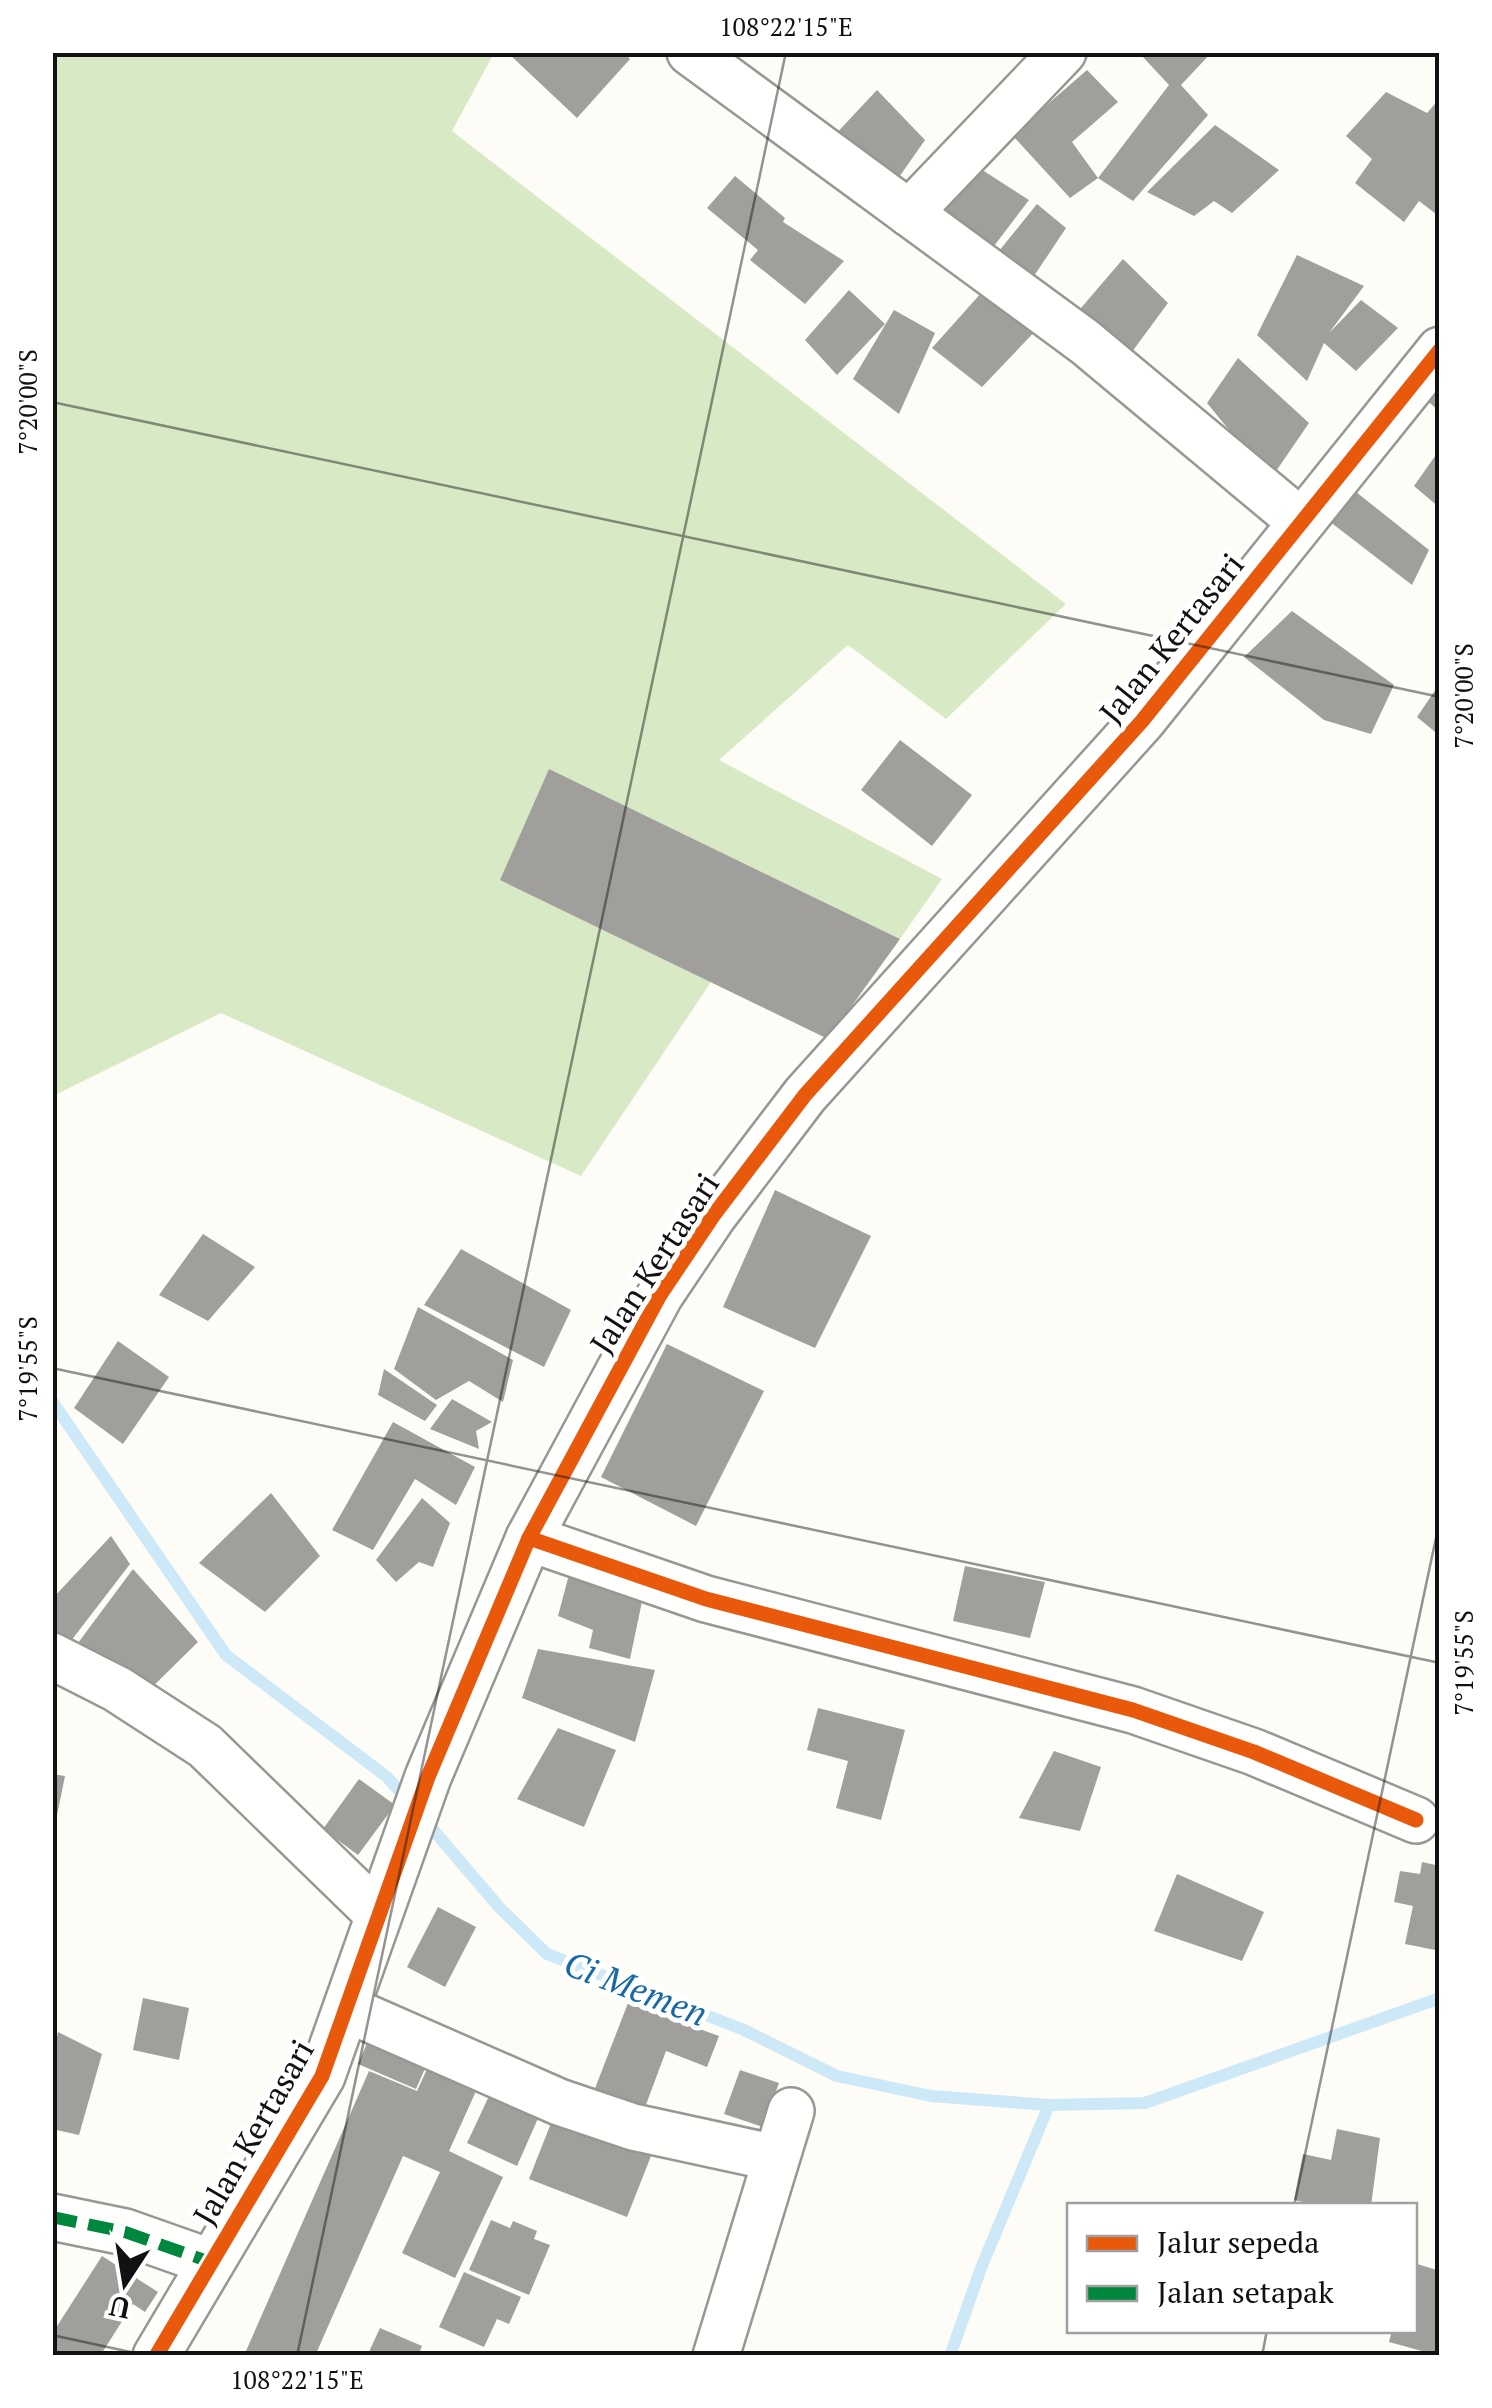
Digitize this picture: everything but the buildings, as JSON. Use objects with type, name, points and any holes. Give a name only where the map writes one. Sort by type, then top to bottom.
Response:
[{"type":"street","points":[[690,52],[1085,342],[1300,521]]},
{"type":"street","points":[[909,212],[1063,52]]},
{"type":"street","name":"Jalan Kertasari","points":[[156,2356],[322,2076],[428,1777],[529,1538],[622,1359],[724,1201],[805,1095],[1142,721],[1440,350]]},
{"type":"street","points":[[529,1538],[706,1600],[1133,1710],[1254,1752],[1416,1820]]},
{"type":"street","points":[[52,1656],[117,1689],[205,1746],[378,1914]]},
{"type":"street","points":[[347,2009],[559,2102],[632,2127],[776,2158]]},
{"type":"street","points":[[716,2356],[791,2111]]},
{"type":"street","points":[[52,2216],[125,2232],[210,2262]]},
{"type":"green space","points":[[53,53],[494,53],[452,131],[1066,604],[946,719],[848,645],[719,760],[942,879],[900,939],[549,770],[501,880],[711,982],[581,1176],[221,1013],[53,1096]]},
{"type":"waterway","name":"Ci Memen","points":[[52,1401],[226,1655],[387,1777],[410,1803]]},
{"type":"waterway","name":"Ci Memen","points":[[423,1818],[499,1907],[547,1954],[742,2029],[837,2076],[931,2096],[1049,2105],[1145,2103],[1440,1998]]},
{"type":"waterway","points":[[950,2356],[981,2268],[1049,2105]]},
{"type":"marked path","points":[[52,2217],[125,2232],[210,2262]]},
{"type":"cycle path","points":[[156,2356],[322,2076],[428,1777],[529,1538],[660,1295],[713,1216],[805,1095],[1142,721],[1440,350]]},
{"type":"cycle path","points":[[529,1538],[706,1599],[1133,1710],[1254,1752],[1416,1820]]}]
